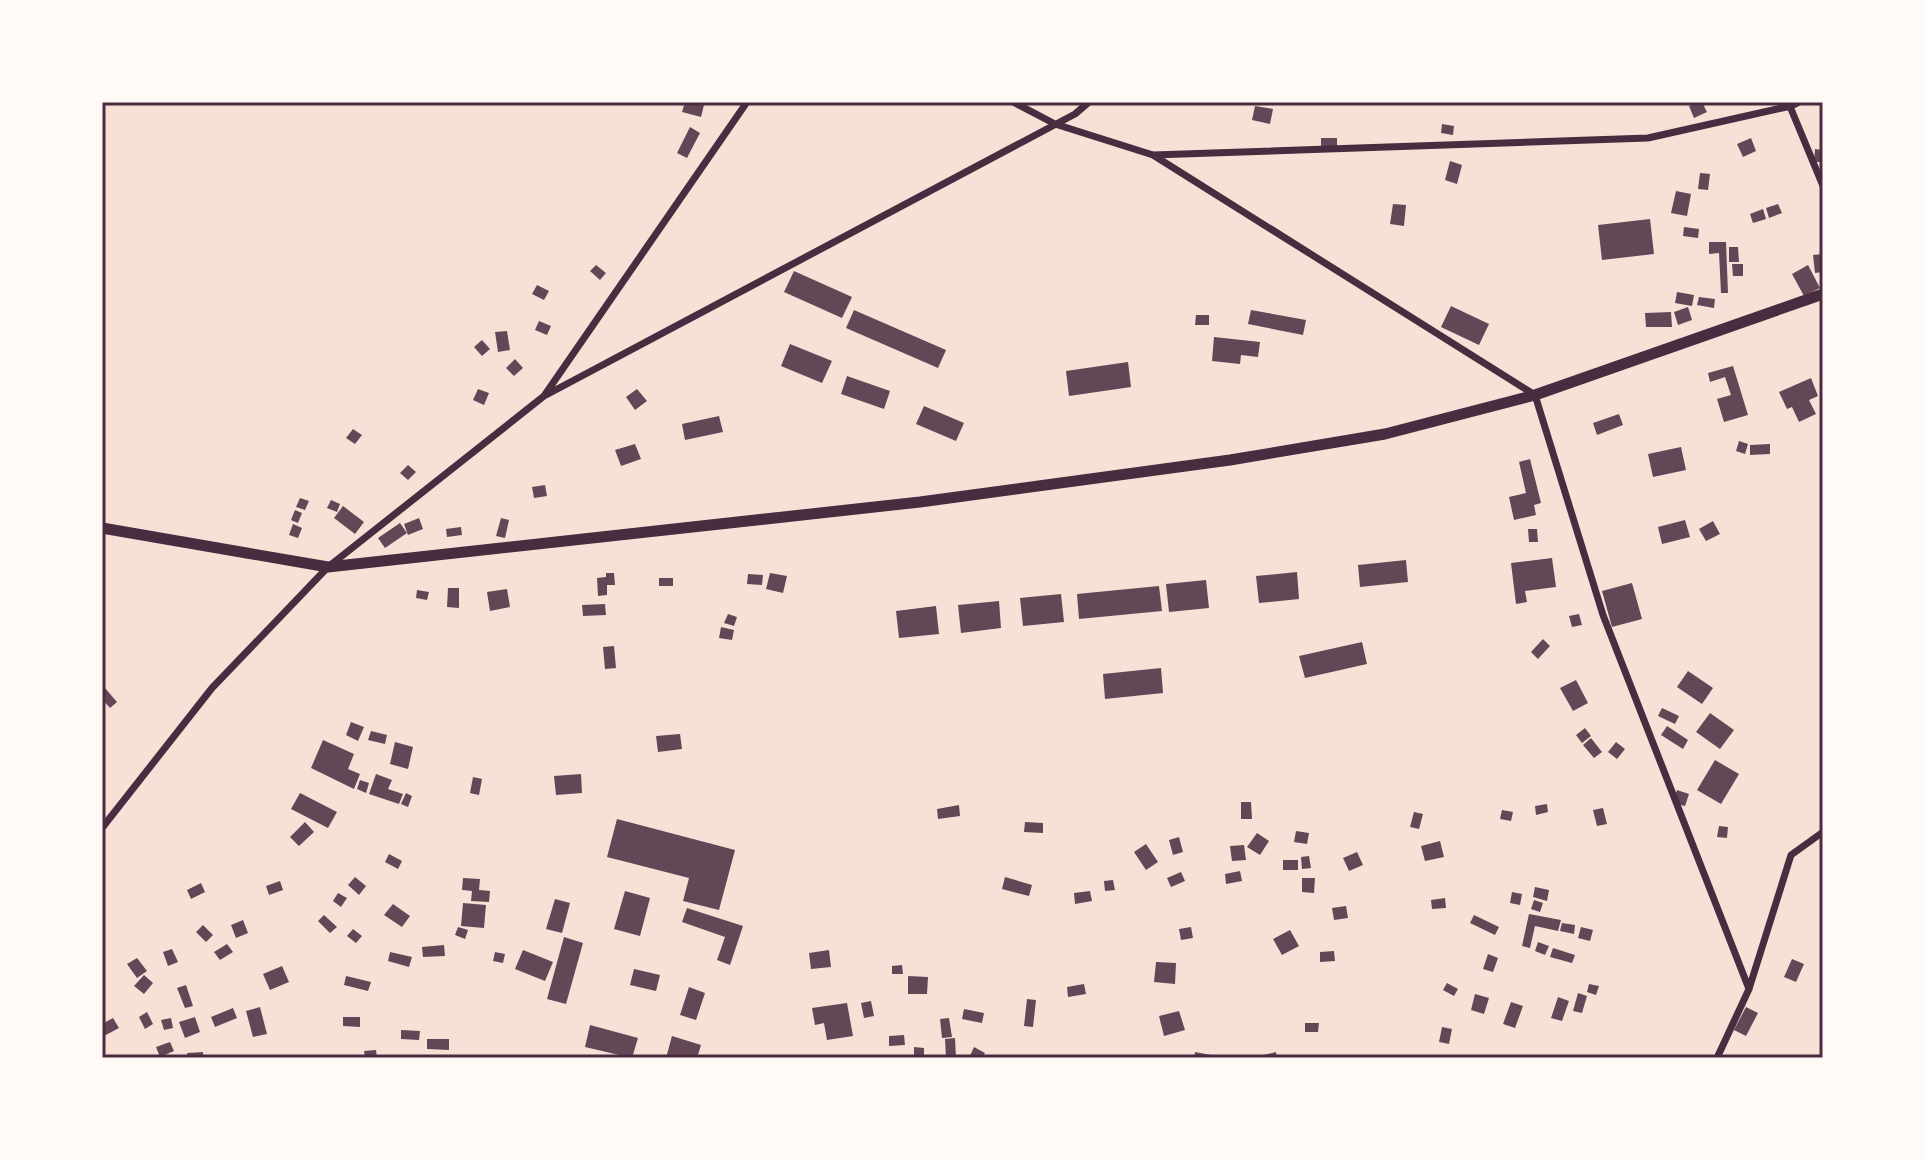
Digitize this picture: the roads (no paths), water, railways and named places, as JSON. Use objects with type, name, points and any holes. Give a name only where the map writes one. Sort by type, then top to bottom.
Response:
[{"type":"main road","points":[[102,528],[328,567],[920,502],[1215,463],[1385,434],[1535,395],[1823,294]]},
{"type":"street","points":[[544,396],[747,102]]},
{"type":"street","points":[[1013,102],[1055,124],[1153,155],[1535,395],[1603,615],[1749,989]]},
{"type":"street","points":[[102,828],[216,682],[328,567],[544,396],[1075,114],[1089,102]]},
{"type":"street","points":[[1153,155],[1648,138],[1799,102]]},
{"type":"street","points":[[1789,104],[1823,186]]},
{"type":"street","points":[[1717,1058],[1749,989],[1791,855],[1823,832]]}]
